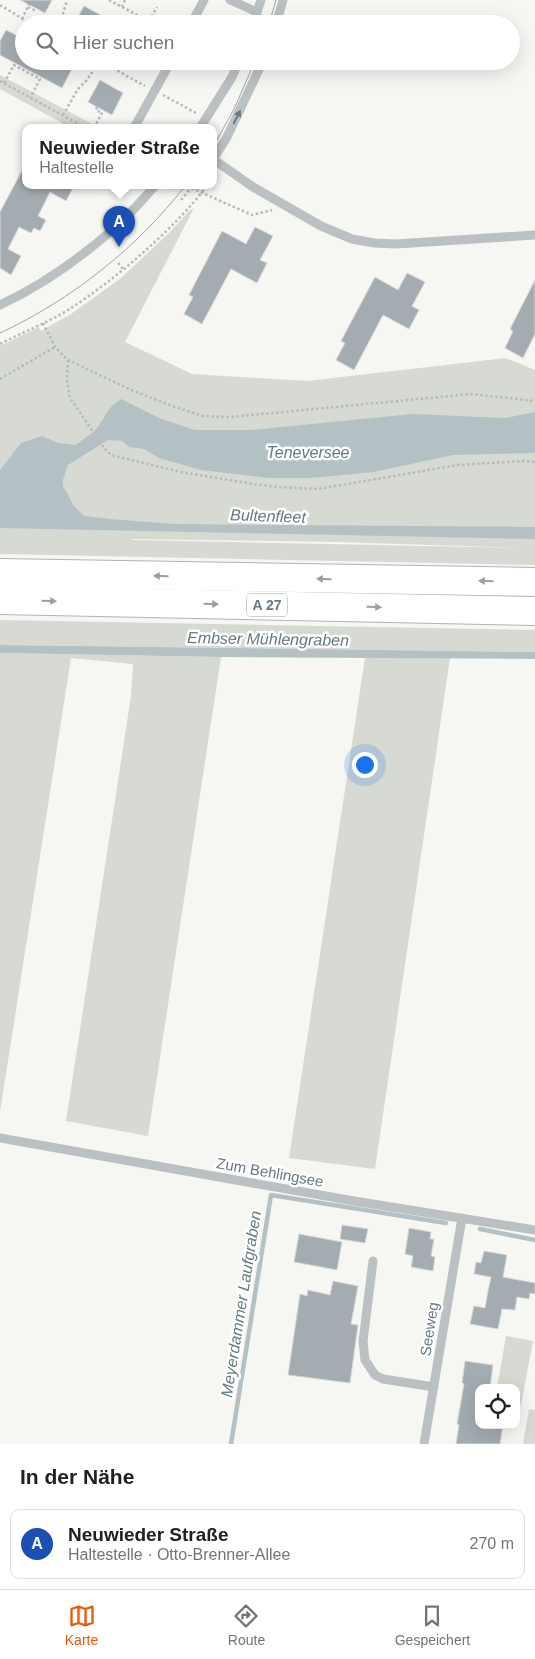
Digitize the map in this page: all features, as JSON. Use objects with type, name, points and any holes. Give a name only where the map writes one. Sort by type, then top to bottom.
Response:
[{"type":"highway","name":"A 27","points":[[0,573],[535,582]]},
{"type":"highway","name":"A 27","points":[[0,600],[535,611]]},
{"type":"street","points":[[196,15],[204,0]]},
{"type":"street","points":[[230,0],[257,12]]},
{"type":"street","points":[[256,15],[261,0]]},
{"type":"street","points":[[279,15],[283,0]]},
{"type":"street","points":[[136,124],[165,70]]},
{"type":"street","points":[[203,124],[235,70]]},
{"type":"street","points":[[217,152],[230,130],[259,70]]},
{"type":"street","points":[[217,162],[234,176],[285,206],[321,226],[352,239],[396,244],[535,235]]},
{"type":"street","points":[[0,305],[38,285],[84,253],[119,224],[152,189]]},
{"type":"street","name":"Zum Behlingsee","points":[[0,1138],[354,1201],[535,1230]]},
{"type":"street","name":"Seeweg","points":[[424,1444],[462,1218]]},
{"type":"street","points":[[373,1261],[362,1350],[369,1368],[375,1375],[383,1379],[434,1386]]},
{"type":"path","points":[[63,15],[67,0]]},
{"type":"path","points":[[109,0],[138,15]]},
{"type":"path","points":[[122,7],[126,0]]},
{"type":"path","points":[[0,5],[16,15]]},
{"type":"path","points":[[24,15],[29,6],[34,10],[36,8]]},
{"type":"path","points":[[153,15],[157,7]]},
{"type":"path","points":[[4,83],[15,65]]},
{"type":"path","points":[[24,70],[41,78],[30,98]]},
{"type":"path","points":[[63,116],[78,89],[94,70]]},
{"type":"path","points":[[0,81],[78,124]]},
{"type":"path","points":[[96,124],[103,112],[96,110],[97,107]]},
{"type":"path","points":[[181,200],[190,189]]},
{"type":"path","points":[[193,189],[252,215],[285,206]]},
{"type":"path","points":[[0,344],[44,324],[69,309],[123,269],[142,253],[204,189]]},
{"type":"path","points":[[118,264],[123,269]]},
{"type":"path","points":[[44,324],[55,347],[68,360],[129,389],[203,416],[231,417],[472,394],[535,400]]},
{"type":"path","points":[[0,378],[55,347]]},
{"type":"path","points":[[68,360],[67,379],[70,398],[104,448],[111,454],[181,472],[278,487],[318,489],[458,465],[535,462]]},
{"type":"shaded area","points":[[0,75],[92,124],[64,124],[0,89]]},
{"type":"shaded area","points":[[194,208],[125,342],[192,374],[307,381],[506,358],[535,370],[535,565],[0,554],[0,346],[39,327],[41,331],[71,314],[121,278],[170,232]],"holes":[[[131,539],[336,542],[522,548]]]},
{"type":"shaded area","points":[[0,620],[535,630],[535,652],[0,645]]},
{"type":"shaded area","points":[[0,653],[221,657],[148,1136],[66,1121],[131,696],[133,664],[71,658],[0,1112]]},
{"type":"shaded area","points":[[365,658],[450,658],[375,1169],[289,1158]]},
{"type":"shaded area","points":[[506,1336],[533,1341],[521,1405],[520,1384],[498,1384]]},
{"type":"shaded area","points":[[529,1409],[535,1410],[535,1444],[523,1444]]},
{"type":"water","name":"Teneversee","points":[[121,399],[159,418],[195,430],[251,430],[412,414],[506,418],[535,412],[535,453],[453,455],[374,472],[311,478],[268,478],[201,470],[159,458],[144,449],[129,447],[122,441],[108,440],[68,465],[63,480],[63,486],[74,506],[84,516],[175,524],[535,527],[535,539],[0,528],[0,470],[21,443],[42,436],[58,443],[75,445],[95,430],[110,408]]},
{"type":"water","points":[[0,645],[535,652],[535,659],[221,657],[0,653]]},
{"type":"building","points":[[20,0],[52,0],[45,13]]},
{"type":"building","points":[[84,6],[100,15],[79,15]]},
{"type":"building","points":[[6,30],[15,34],[15,63],[0,55],[0,41]]},
{"type":"building","points":[[28,70],[71,70],[62,88]]},
{"type":"building","points":[[100,80],[123,93],[112,115],[88,102]]},
{"type":"building","points":[[22,171],[22,189],[72,189],[66,201],[50,192],[38,216],[46,220],[40,231],[34,228],[31,233],[19,227],[8,249],[21,256],[11,275],[0,268],[0,212]]},
{"type":"building","points":[[255,227],[273,236],[260,260],[267,263],[257,283],[231,269],[202,324],[184,314],[193,297],[189,295],[222,231],[246,244]]},
{"type":"building","points":[[407,273],[425,282],[412,306],[419,310],[409,329],[383,315],[354,370],[336,360],[345,343],[341,341],[375,277],[398,290]]},
{"type":"building","points":[[535,280],[535,334],[523,358],[505,348],[513,331],[510,329]]},
{"type":"building","points":[[342,1225],[368,1229],[365,1243],[340,1239]]},
{"type":"building","points":[[409,1228],[431,1232],[430,1239],[434,1239],[431,1256],[435,1257],[433,1271],[411,1267],[413,1256],[405,1254]]},
{"type":"building","points":[[299,1234],[342,1242],[337,1270],[294,1262]]},
{"type":"building","points":[[484,1251],[507,1255],[503,1277],[535,1283],[535,1294],[530,1293],[529,1299],[517,1297],[515,1310],[502,1309],[498,1329],[470,1324],[474,1306],[485,1308],[491,1277],[474,1274],[476,1262],[481,1263]]},
{"type":"building","points":[[333,1281],[358,1286],[351,1324],[358,1325],[350,1383],[288,1375],[300,1294],[307,1296],[308,1290],[330,1295]]},
{"type":"building","points":[[465,1361],[493,1365],[491,1384],[475,1384],[475,1429],[502,1429],[500,1444],[456,1444],[459,1425],[457,1424],[464,1384],[462,1383]]},
{"type":"waterway","name":"Meyerdammer Laufgraben","points":[[231,1444],[271,1195],[446,1223]]},
{"type":"waterway","name":"Meyerdammer Laufgraben","points":[[480,1229],[535,1240]]},
{"type":"tram line","points":[[272,15],[276,0]]},
{"type":"tram line","points":[[217,140],[234,109],[251,70]]},
{"type":"tram line","points":[[0,333],[52,305],[101,270],[146,230],[183,189]]},
{"type":"place","name":"Neuwieder Straße","points":[[119,247]]},
{"type":"water label","name":"Bultenfleet","points":[[268,516]]},
{"type":"water label","name":"Embser Mühlengraben","points":[[268,639]]}]
